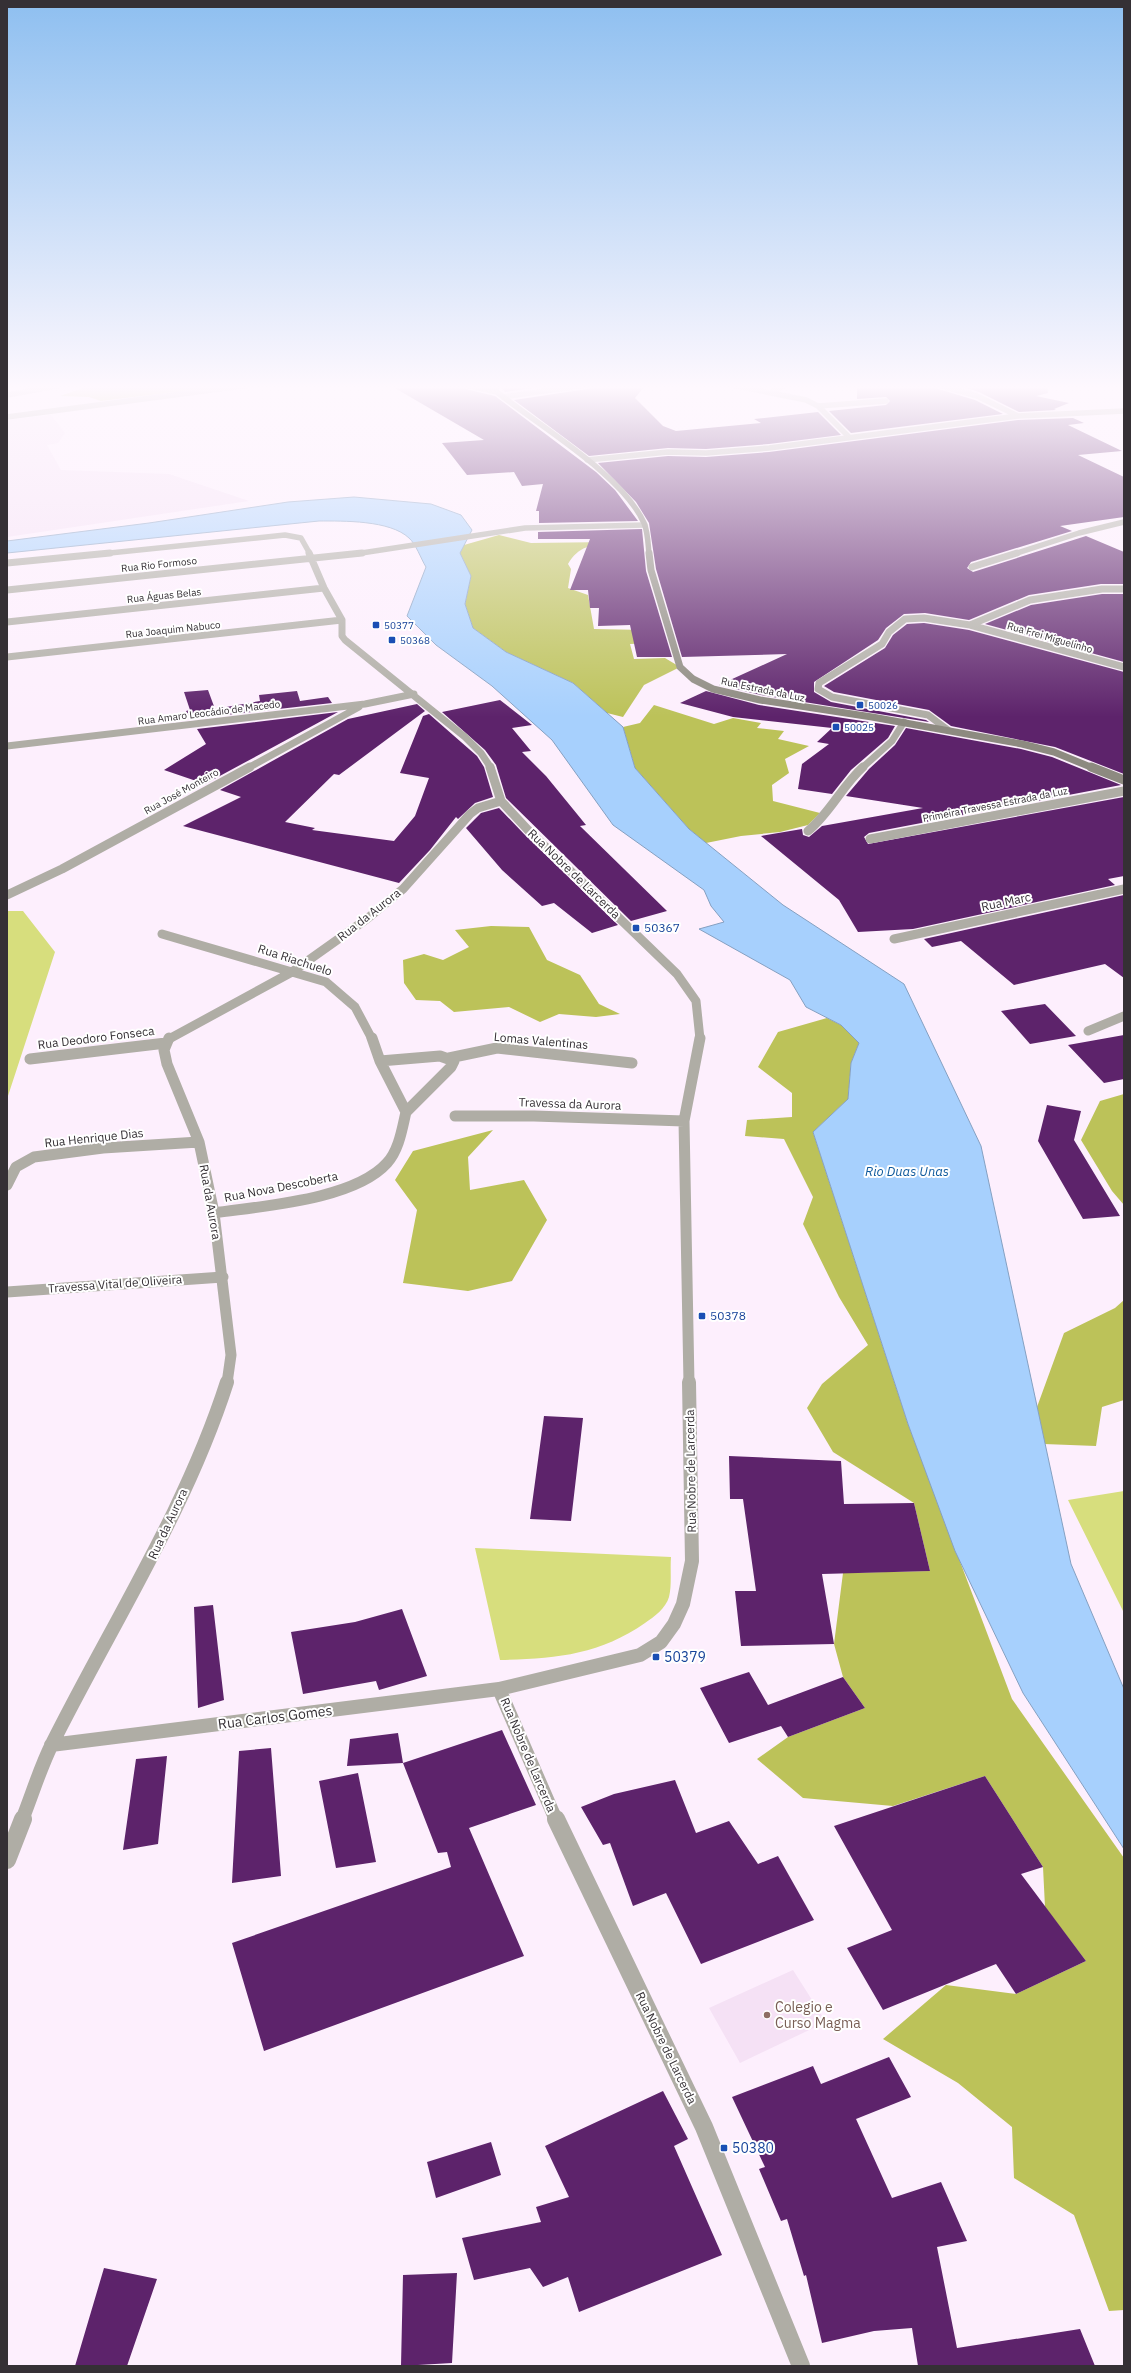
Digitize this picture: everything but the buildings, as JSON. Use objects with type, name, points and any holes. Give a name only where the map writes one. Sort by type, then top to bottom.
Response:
[{"type":"main road","name":"Rua Estrada da Luz","points":[[626,495],[645,526],[651,570],[663,619],[680,667],[693,679],[713,689],[760,700],[904,722],[989,737],[1054,752],[1124,780]]},
{"type":"street","points":[[972,568],[1080,533],[1124,522]]},
{"type":"street","name":"Rua Rio Formoso","points":[[7,590],[313,559],[406,547],[478,534],[540,526],[645,526]]},
{"type":"street","name":"Rua Nobre de Larcerda","points":[[7,563],[280,536],[296,536],[304,541],[313,559],[324,588],[342,620],[342,636],[348,643],[465,736],[481,753],[490,766],[501,801],[528,830],[677,974],[696,1001],[700,1044],[684,1121],[692,1561],[686,1597],[672,1628],[660,1642],[640,1655],[500,1689],[565,1840],[704,2128],[801,2366]]},
{"type":"street","name":"Rua Águas Belas","points":[[7,622],[324,588]]},
{"type":"street","points":[[970,625],[1030,600],[1102,589],[1124,589]]},
{"type":"street","name":"Rua Frei Miguelinho","points":[[948,730],[928,715],[823,693],[818,689],[818,684],[882,644],[889,632],[905,619],[924,618],[970,625],[1124,667]]},
{"type":"street","name":"Rua Joaquim Nabuco","points":[[7,657],[342,620]]},
{"type":"street","name":"Rua Amaro Leocádio de Macedo","points":[[7,746],[365,704],[414,694]]},
{"type":"street","name":"Rua José Monteiro","points":[[7,895],[62,869],[365,704]]},
{"type":"street","points":[[808,831],[819,822],[853,776],[892,741],[904,722]]},
{"type":"street","name":"Primeira Travessa Estrada da Luz","points":[[870,839],[1124,791]]},
{"type":"street","name":"Rua da Aurora","points":[[7,1860],[51,1745],[148,1565],[212,1432],[229,1376],[231,1355],[223,1277],[214,1213],[199,1142],[167,1064],[164,1050],[166,1043],[169,1038],[292,972],[368,918],[403,889],[470,814],[478,808],[501,801]]},
{"type":"street","name":"Rua Marc","points":[[894,939],[1124,889]]},
{"type":"street","name":"Rua Riachuelo","points":[[162,934],[326,982],[348,998],[360,1011],[380,1061],[406,1112]]},
{"type":"street","points":[[1088,1031],[1124,1016]]},
{"type":"street","name":"Rua Deodoro Fonseca","points":[[30,1059],[166,1043]]},
{"type":"street","name":"Lomas Valentinas","points":[[380,1061],[440,1056],[449,1058],[497,1048],[632,1063]]},
{"type":"street","points":[[406,1112],[451,1067],[454,1061],[449,1058]]},
{"type":"street","name":"Rua Nova Descoberta","points":[[214,1213],[314,1196],[363,1182],[379,1172],[388,1163],[400,1137],[406,1112]]},
{"type":"street","name":"Travessa da Aurora","points":[[455,1116],[534,1116],[684,1121]]},
{"type":"street","name":"Rua Henrique Dias","points":[[7,1185],[12,1170],[25,1160],[34,1157],[103,1148],[199,1142]]},
{"type":"street","name":"Travessa Vital de Oliveira","points":[[7,1292],[223,1277]]},
{"type":"street","name":"Rua Carlos Gomes","points":[[51,1745],[500,1689]]},
{"type":"shaded area","points":[[7,495],[230,495],[249,501],[7,537]]},
{"type":"shaded area","name":"Colegio e Curso Magma","points":[[793,1970],[826,2022],[740,2063],[709,2008]]},
{"type":"green space","points":[[499,535],[531,543],[610,542],[586,547],[576,553],[568,564],[571,569],[568,588],[588,595],[594,629],[646,630],[658,643],[630,644],[634,659],[665,658],[680,667],[644,685],[623,717],[607,713],[573,683],[506,652],[473,628],[465,604],[471,576],[459,553],[464,545]]},
{"type":"green space","points":[[654,705],[714,724],[733,718],[761,723],[757,728],[784,731],[778,739],[809,746],[785,759],[789,773],[772,785],[773,801],[820,813],[808,825],[780,832],[741,836],[706,843],[689,829],[635,768],[623,727],[640,723]]},
{"type":"green space","points":[[7,911],[23,911],[55,952],[7,1099]]},
{"type":"green space","points":[[491,926],[529,927],[547,960],[580,975],[599,1004],[620,1014],[596,1017],[559,1014],[540,1022],[509,1007],[454,1012],[440,1001],[416,1000],[404,983],[403,960],[424,954],[443,960],[469,947],[455,930]]},
{"type":"green space","points":[[827,1018],[841,1025],[859,1043],[851,1063],[848,1099],[813,1132],[908,1424],[1012,1699],[1124,1858],[1124,2310],[1109,2311],[1074,2215],[1014,2178],[1012,2127],[958,2083],[883,2039],[946,1985],[1016,1994],[1086,1961],[1045,1907],[1043,1867],[985,1776],[893,1806],[803,1798],[757,1759],[788,1737],[865,1708],[843,1677],[834,1644],[843,1573],[930,1571],[914,1503],[833,1452],[807,1408],[822,1384],[868,1345],[839,1297],[803,1224],[813,1197],[784,1139],[745,1136],[747,1120],[792,1117],[792,1093],[758,1067],[778,1032]]},
{"type":"green space","points":[[1124,1094],[1124,1205],[1112,1191],[1081,1140],[1100,1101]]},
{"type":"green space","points":[[493,1130],[468,1157],[470,1190],[524,1180],[547,1220],[512,1281],[468,1291],[403,1283],[417,1210],[395,1180],[413,1151]]},
{"type":"green space","points":[[1124,1300],[1124,1400],[1102,1407],[1096,1446],[1044,1444],[1037,1407],[1064,1333],[1115,1308]]},
{"type":"green space","points":[[1124,1491],[1124,1613],[1068,1500]]},
{"type":"green space","points":[[475,1548],[671,1557],[669,1597],[659,1612],[645,1623],[628,1634],[593,1649],[557,1656],[500,1660]]},
{"type":"water","name":"Rio Duas Unas","points":[[354,497],[431,504],[461,515],[472,530],[460,553],[471,576],[465,604],[473,628],[506,652],[573,683],[623,727],[635,768],[689,829],[783,905],[904,984],[981,1146],[1071,1564],[1124,1689],[1124,1849],[1023,1693],[955,1551],[908,1424],[813,1132],[848,1099],[851,1063],[859,1043],[841,1025],[806,1007],[790,980],[699,929],[724,922],[711,906],[704,890],[613,825],[552,740],[492,686],[436,645],[407,616],[426,567],[412,541],[401,532],[379,525],[366,523],[319,521],[7,553],[7,541],[149,523],[288,502]]},
{"type":"place","name":"50377","points":[[376,625]]},
{"type":"place","name":"50368","points":[[392,640]]},
{"type":"place","name":"50026","points":[[860,705]]},
{"type":"place","name":"50025","points":[[836,727]]},
{"type":"place","name":"50367","points":[[636,928]]},
{"type":"place","name":"50378","points":[[702,1316]]},
{"type":"place","name":"50379","points":[[656,1657]]},
{"type":"place","name":"Colegio e Curso Magma","points":[[767,2015]]},
{"type":"place","name":"50380","points":[[724,2148]]}]
